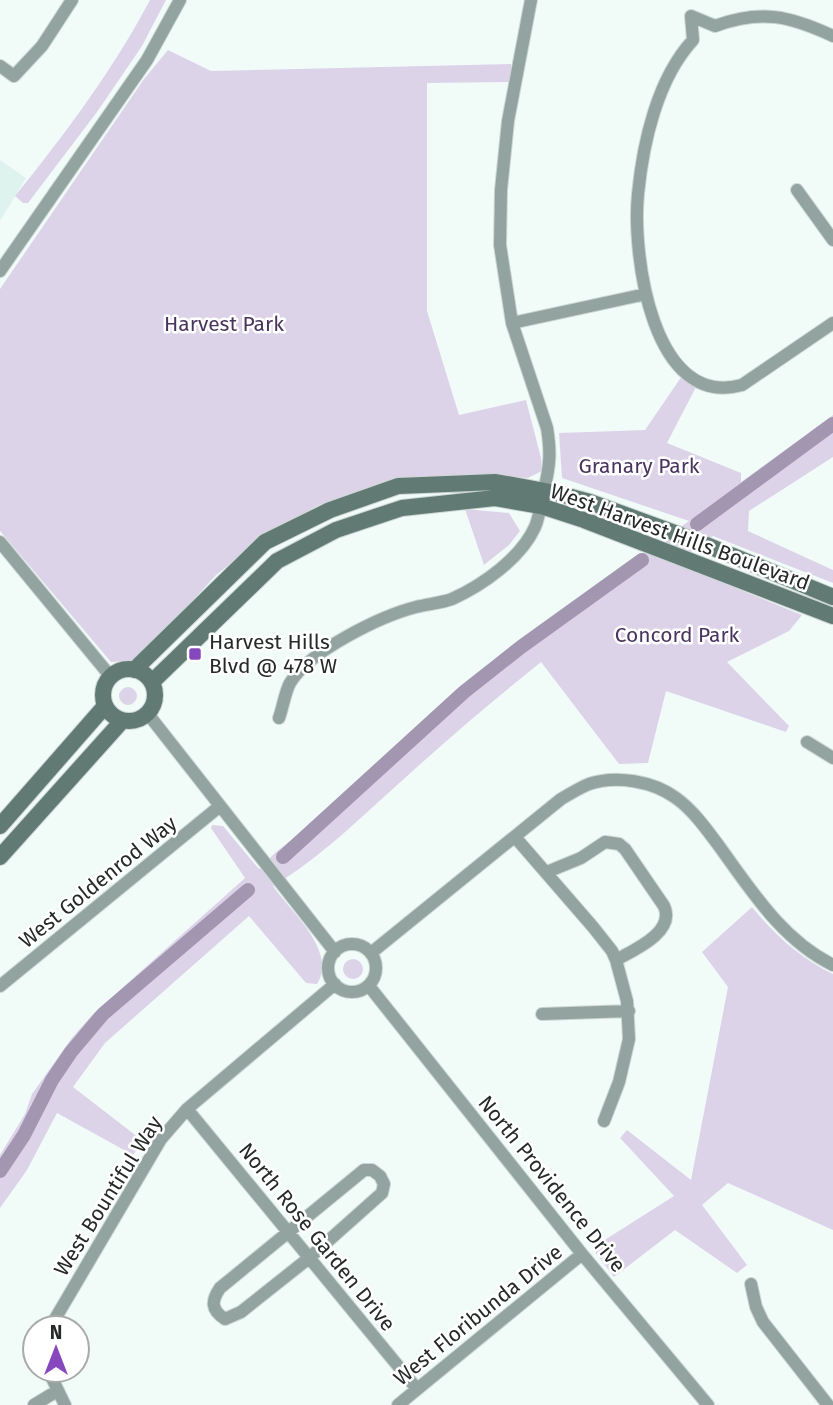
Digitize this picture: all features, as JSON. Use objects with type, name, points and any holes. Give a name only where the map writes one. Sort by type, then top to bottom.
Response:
[{"type":"street","points":[[0,66],[14,76],[42,46],[72,0]]},
{"type":"street","points":[[0,271],[147,60],[180,0]]},
{"type":"street","points":[[279,718],[290,682],[313,659],[346,637],[382,619],[415,607],[451,599],[489,577],[523,547],[536,526],[550,464],[547,428],[512,323],[501,255],[501,190],[508,121],[531,0]]},
{"type":"street","points":[[833,36],[777,16],[740,17],[715,26],[691,16],[693,40],[683,51],[663,90],[648,139],[642,167],[637,221],[640,272],[667,348],[685,374],[705,386],[730,388],[742,385],[833,323]]},
{"type":"street","points":[[797,190],[833,240]]},
{"type":"street","points":[[512,323],[646,294]]},
{"type":"street","name":"West Harvest Hills Boulevard","points":[[134,670],[265,542],[330,510],[398,486],[496,482],[543,498],[584,520],[833,616]]},
{"type":"street","name":"West Harvest Hills Boulevard","points":[[152,682],[277,561],[336,530],[402,508],[495,498],[590,502],[833,597]]},
{"type":"street","points":[[0,542],[111,677]]},
{"type":"street","points":[[134,670],[148,676],[152,682],[155,702],[148,714],[135,721],[121,721],[105,706],[103,691],[111,677],[118,672],[134,670]]},
{"type":"street","points":[[0,826],[105,706]]},
{"type":"street","points":[[148,714],[335,952]]},
{"type":"street","points":[[0,857],[121,721]]},
{"type":"street","points":[[807,742],[833,758]]},
{"type":"street","points":[[371,953],[561,799],[590,784],[605,780],[643,782],[676,798],[706,830],[778,923],[809,951],[833,965]]},
{"type":"street","name":"West Goldenrod Way","points":[[0,986],[220,806]]},
{"type":"street","points":[[515,838],[548,872],[606,943],[616,960],[629,1011],[629,1040],[604,1121]]},
{"type":"street","points":[[548,872],[581,858],[605,842],[619,844],[625,849],[664,906],[666,917],[660,930],[650,939],[616,960]]},
{"type":"street","points":[[353,945],[366,948],[371,953],[376,966],[369,986],[355,992],[341,989],[331,979],[329,965],[335,952],[353,945]]},
{"type":"street","name":"West Bountiful Way","points":[[59,1314],[162,1139],[187,1109],[335,984]]},
{"type":"street","name":"North Providence Drive","points":[[369,986],[582,1254],[708,1405]]},
{"type":"street","points":[[542,1014],[629,1011]]},
{"type":"street","name":"North Rose Garden Drive","points":[[187,1109],[417,1389]]},
{"type":"street","points":[[372,1170],[380,1176],[384,1184],[382,1193],[309,1258],[234,1317],[225,1319],[216,1313],[212,1306],[220,1288],[357,1174],[372,1170]]},
{"type":"street","name":"West Floribunda Drive","points":[[398,1405],[582,1254]]},
{"type":"street","points":[[751,1284],[756,1307],[763,1322],[828,1405]]},
{"type":"street","points":[[54,1384],[65,1405]]},
{"type":"street","points":[[34,1405],[57,1391]]},
{"type":"shaded area","points":[[0,160],[26,178],[0,221]]},
{"type":"green space","points":[[150,0],[166,0],[142,46],[97,112],[28,203],[23,203],[15,196],[87,101]]},
{"type":"green space","name":"Harvest Park","points":[[168,50],[211,71],[511,64],[511,82],[427,83],[427,311],[459,415],[526,400],[542,471],[528,478],[463,475],[388,482],[317,506],[265,537],[216,575],[153,644],[130,661],[111,662],[0,531],[0,289],[144,79]]},
{"type":"green space","points":[[682,376],[696,387],[667,443],[741,473],[741,482],[833,415],[833,457],[749,511],[748,531],[833,570],[833,583],[713,536],[677,564],[802,615],[789,631],[727,662],[789,726],[786,732],[666,691],[648,763],[619,764],[541,662],[325,849],[273,886],[317,945],[322,971],[317,984],[306,983],[249,916],[105,1043],[73,1087],[143,1141],[133,1155],[57,1113],[27,1170],[0,1208],[0,1155],[25,1114],[32,1094],[71,1039],[92,1015],[245,878],[211,828],[212,825],[223,826],[259,869],[316,821],[459,690],[526,638],[689,521],[562,478],[559,433],[645,430]]},
{"type":"green space","points":[[465,509],[509,513],[520,531],[509,545],[484,565]]},
{"type":"green space","points":[[128,687],[136,692],[137,696],[132,704],[128,705],[120,700],[119,696],[124,688]]},
{"type":"green space","points":[[752,907],[789,945],[833,974],[833,1230],[728,1183],[702,1205],[747,1265],[737,1273],[675,1230],[614,1277],[592,1248],[674,1196],[620,1138],[627,1130],[691,1180],[728,987],[702,952]]},
{"type":"green space","points":[[353,959],[360,962],[363,969],[360,976],[353,979],[346,976],[343,969],[346,962]]},
{"type":"waterway","points":[[697,524],[833,424]]},
{"type":"waterway","points":[[283,857],[464,692],[521,647],[642,560]]},
{"type":"waterway","points":[[0,1171],[24,1135],[52,1080],[103,1014],[248,890]]},
{"type":"place","name":"Harvest Hills Blvd @ 478 W","points":[[195,654]]},
{"type":"park label","name":"Granary Park","points":[[639,466]]},
{"type":"park label","name":"Concord Park","points":[[677,635]]}]
